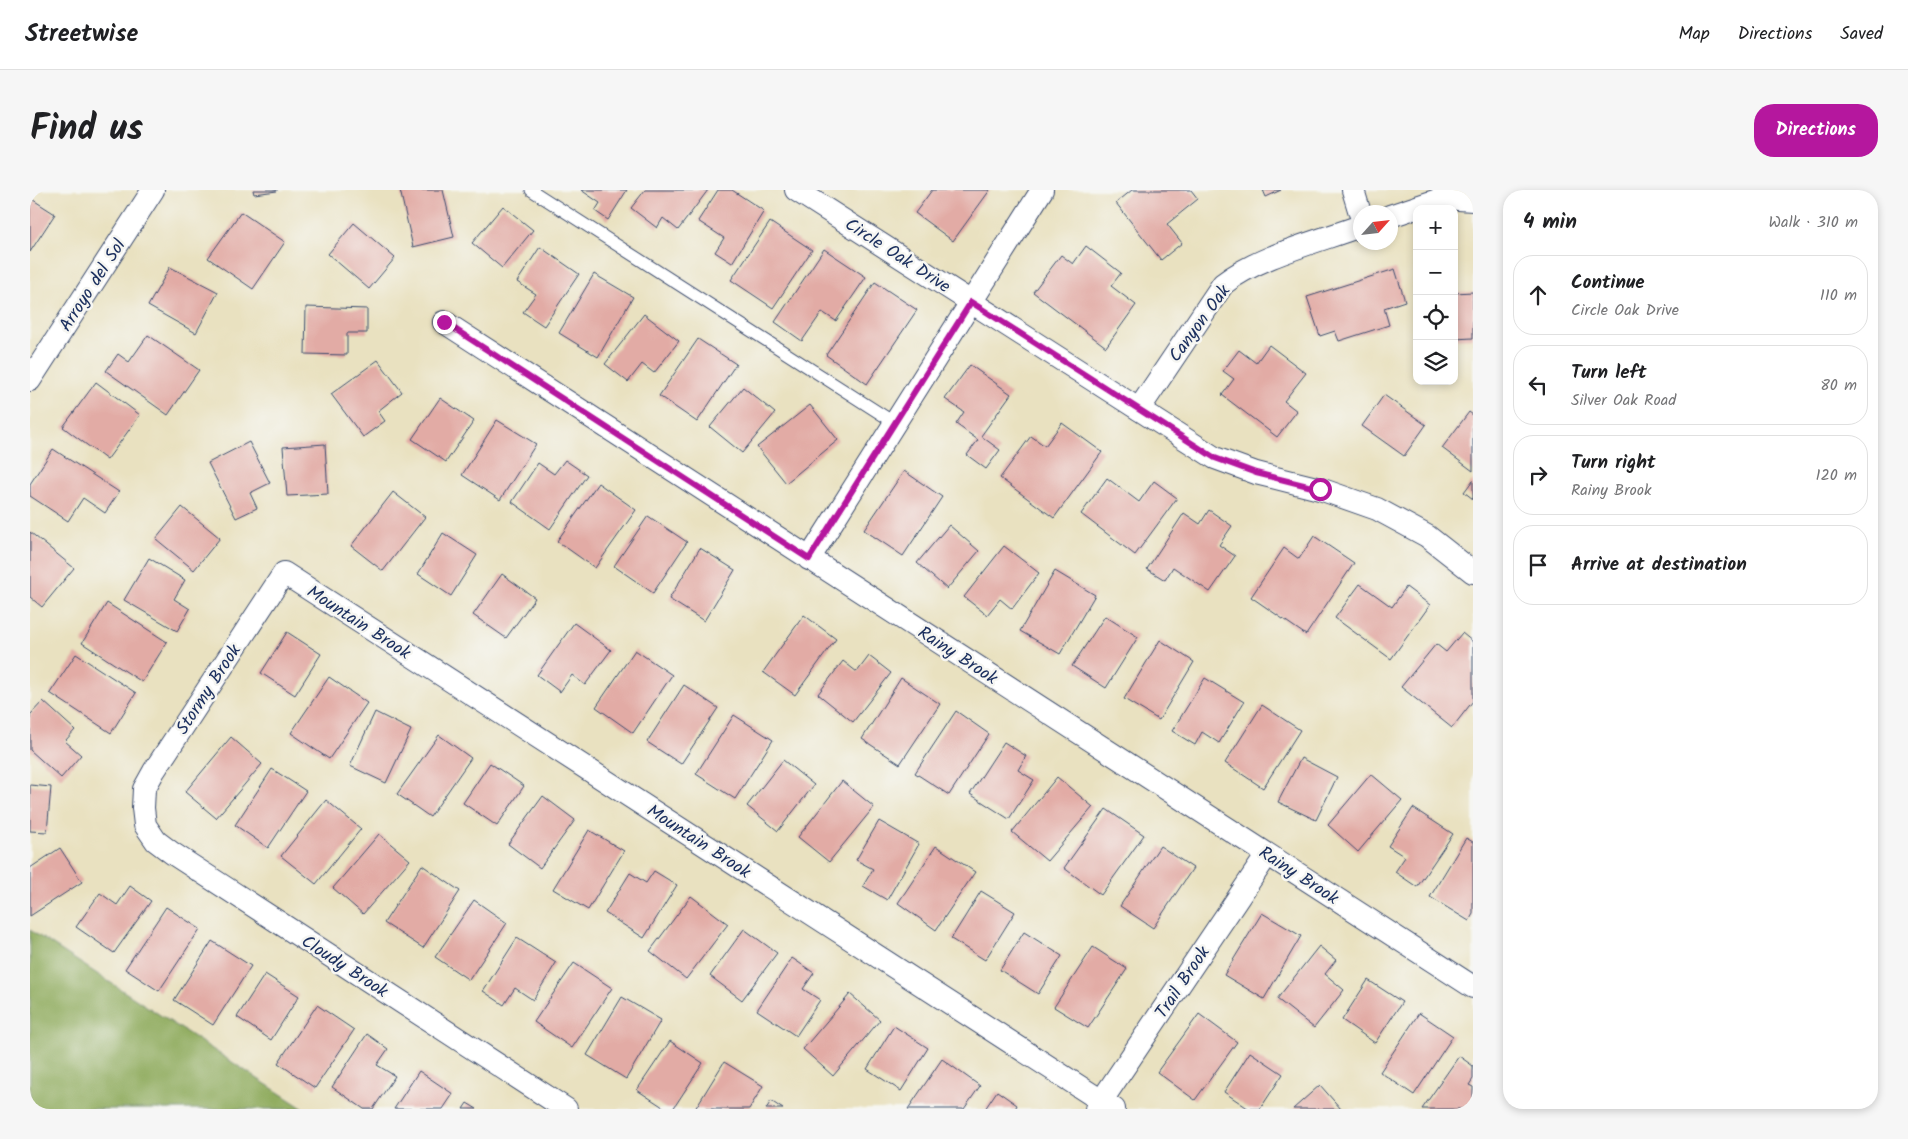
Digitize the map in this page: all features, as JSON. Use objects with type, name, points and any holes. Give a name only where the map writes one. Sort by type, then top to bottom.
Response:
[{"type":"street","name":"Arroyo del Sol","points":[[30,380],[153,190]]},
{"type":"street","name":"Circle Oak Drive","points":[[796,190],[1215,458],[1256,473],[1320,489],[1378,509],[1427,536],[1473,572]]},
{"type":"street","points":[[809,559],[1042,190]]},
{"type":"street","points":[[1353,190],[1358,205]]},
{"type":"street","points":[[1398,213],[1444,198],[1473,200]]},
{"type":"street","name":"Canyon Oak","points":[[1139,409],[1224,284],[1239,272],[1257,263],[1353,229]]},
{"type":"street","name":"Rainy Brook","points":[[444,322],[1473,987]]},
{"type":"street","name":"Stormy Brook","points":[[143,808],[144,788],[154,771],[284,573]]},
{"type":"street","name":"Mountain Brook","points":[[284,573],[1104,1106]]},
{"type":"street","name":"Cloudy Brook","points":[[143,808],[145,825],[156,841],[172,854],[566,1109]]},
{"type":"street","name":"Trail Brook","points":[[1104,1106],[1268,855]]},
{"type":"lane","points":[[531,190],[895,423]]},
{"type":"green space","points":[[30,930],[304,1109],[30,1109]]},
{"type":"building","points":[[253,190],[277,190],[277,191],[254,194]]},
{"type":"building","points":[[400,190],[443,190],[454,237],[413,247]]},
{"type":"building","points":[[581,190],[627,190],[608,220],[595,211],[600,203]]},
{"type":"building","points":[[645,190],[708,190],[678,230],[663,218],[657,228],[631,208]]},
{"type":"building","points":[[718,190],[732,190],[764,211],[732,263],[715,252],[724,238],[698,221]]},
{"type":"building","points":[[932,190],[990,190],[953,241],[915,213]]},
{"type":"building","points":[[1132,190],[1191,190],[1198,199],[1167,224],[1182,243],[1161,260],[1116,203]]},
{"type":"building","points":[[1263,190],[1281,190],[1266,197]]},
{"type":"building","points":[[30,198],[55,214],[30,252]]},
{"type":"building","points":[[503,206],[533,230],[502,268],[472,243]]},
{"type":"building","points":[[241,212],[285,242],[253,289],[208,258]]},
{"type":"building","points":[[770,222],[812,250],[773,308],[731,280]]},
{"type":"building","points":[[354,223],[395,258],[369,289],[328,254]]},
{"type":"building","points":[[1086,246],[1121,273],[1111,286],[1136,305],[1106,347],[1033,292],[1061,255],[1073,264]]},
{"type":"building","points":[[540,247],[579,274],[544,326],[523,312],[536,294],[517,282]]},
{"type":"building","points":[[824,249],[866,277],[836,321],[822,312],[802,341],[775,322]]},
{"type":"building","points":[[170,267],[218,292],[196,333],[148,306]]},
{"type":"building","points":[[1395,269],[1405,301],[1384,308],[1389,325],[1339,341],[1335,331],[1320,336],[1307,297]]},
{"type":"building","points":[[594,274],[633,297],[598,357],[559,333]]},
{"type":"building","points":[[875,282],[917,310],[867,384],[826,355]]},
{"type":"building","points":[[1473,292],[1473,338],[1458,339],[1458,293]]},
{"type":"building","points":[[306,307],[367,309],[367,333],[347,333],[347,355],[305,354]]},
{"type":"building","points":[[644,314],[679,341],[654,373],[642,364],[628,382],[605,364]]},
{"type":"building","points":[[148,335],[199,370],[168,415],[106,371],[118,354],[129,362]]},
{"type":"building","points":[[698,339],[736,364],[697,422],[659,396]]},
{"type":"building","points":[[1269,345],[1306,373],[1284,401],[1297,411],[1277,437],[1222,395],[1234,379],[1223,371],[1239,350],[1256,363]]},
{"type":"building","points":[[378,360],[402,392],[378,411],[385,421],[363,437],[331,394]]},
{"type":"building","points":[[970,365],[1011,394],[981,436],[1000,450],[986,469],[967,455],[978,440],[956,424],[964,412],[945,399]]},
{"type":"building","points":[[96,382],[140,415],[107,460],[63,427]]},
{"type":"building","points":[[743,387],[775,413],[742,453],[710,427]]},
{"type":"building","points":[[1384,395],[1426,425],[1404,456],[1362,426]]},
{"type":"building","points":[[440,398],[474,421],[446,462],[412,439]]},
{"type":"building","points":[[810,405],[838,440],[786,483],[757,447]]},
{"type":"building","points":[[1469,412],[1473,415],[1473,471],[1442,448]]},
{"type":"building","points":[[497,420],[536,444],[500,500],[462,475]]},
{"type":"building","points":[[1062,423],[1102,452],[1054,518],[1000,478],[1031,436],[1045,446]]},
{"type":"building","points":[[249,442],[270,483],[250,493],[257,508],[236,518],[208,463]]},
{"type":"building","points":[[325,444],[328,494],[287,496],[283,447]]},
{"type":"building","points":[[53,449],[119,492],[105,513],[83,498],[68,521],[30,496],[30,484]]},
{"type":"building","points":[[565,460],[587,475],[550,529],[512,502],[538,463],[554,474]]},
{"type":"building","points":[[904,471],[942,497],[903,556],[864,530]]},
{"type":"building","points":[[1107,478],[1139,502],[1154,481],[1177,498],[1135,555],[1081,514]]},
{"type":"building","points":[[1473,480],[1473,499],[1464,492]]},
{"type":"building","points":[[598,483],[636,510],[595,568],[557,541]]},
{"type":"building","points":[[393,492],[425,517],[383,571],[351,546]]},
{"type":"building","points":[[182,507],[220,538],[194,570],[156,539]]},
{"type":"building","points":[[1209,510],[1232,526],[1219,545],[1235,556],[1210,592],[1173,567],[1165,580],[1147,569],[1184,513],[1200,524]]},
{"type":"building","points":[[648,516],[687,542],[653,593],[614,566]]},
{"type":"building","points":[[949,525],[979,551],[947,589],[917,563]]},
{"type":"building","points":[[30,532],[74,568],[42,607],[30,597]]},
{"type":"building","points":[[443,533],[477,555],[451,596],[418,574]]},
{"type":"building","points":[[1314,536],[1354,563],[1306,635],[1251,597],[1284,548],[1299,559]]},
{"type":"building","points":[[1004,546],[1039,573],[1012,609],[1000,599],[987,615],[964,597]]},
{"type":"building","points":[[700,548],[735,570],[704,621],[669,599]]},
{"type":"building","points":[[149,558],[185,580],[174,599],[190,609],[177,631],[124,600]]},
{"type":"building","points":[[1055,571],[1095,595],[1060,654],[1020,631]]},
{"type":"building","points":[[502,574],[535,598],[506,638],[473,615]]},
{"type":"building","points":[[1360,584],[1392,607],[1406,587],[1430,605],[1391,659],[1335,618]]},
{"type":"building","points":[[107,603],[167,642],[142,682],[82,643]]},
{"type":"building","points":[[804,615],[836,639],[795,695],[763,672]]},
{"type":"building","points":[[1105,616],[1138,637],[1106,688],[1072,666]]},
{"type":"building","points":[[574,623],[611,650],[585,685],[572,675],[560,692],[537,675]]},
{"type":"building","points":[[287,632],[321,654],[295,695],[261,673]]},
{"type":"building","points":[[1462,633],[1473,642],[1473,701],[1452,728],[1401,687],[1436,644],[1446,652]]},
{"type":"building","points":[[1160,640],[1194,662],[1159,720],[1124,699]]},
{"type":"building","points":[[635,650],[672,675],[633,733],[596,707]]},
{"type":"building","points":[[76,654],[136,693],[111,733],[50,693]]},
{"type":"building","points":[[869,656],[891,673],[853,722],[818,694],[843,661],[857,672]]},
{"type":"building","points":[[329,677],[367,703],[329,759],[291,733]]},
{"type":"building","points":[[901,678],[940,704],[900,764],[862,739]]},
{"type":"building","points":[[1205,678],[1244,702],[1219,743],[1202,732],[1195,745],[1172,731]]},
{"type":"building","points":[[684,685],[718,708],[681,764],[647,742]]},
{"type":"building","points":[[43,701],[75,730],[65,741],[81,755],[61,778],[30,750],[30,715]]},
{"type":"building","points":[[1262,705],[1300,730],[1263,788],[1225,763]]},
{"type":"building","points":[[956,711],[989,734],[949,795],[915,773]]},
{"type":"building","points":[[375,712],[411,730],[386,783],[350,766]]},
{"type":"building","points":[[734,715],[773,740],[735,799],[696,774]]},
{"type":"building","points":[[439,735],[471,758],[430,817],[397,794]]},
{"type":"building","points":[[231,737],[262,764],[216,818],[185,792]]},
{"type":"building","points":[[1004,742],[1026,756],[1018,770],[1034,780],[1009,819],[970,794]]},
{"type":"building","points":[[1301,758],[1337,777],[1316,820],[1278,802]]},
{"type":"building","points":[[783,760],[814,785],[778,831],[747,806]]},
{"type":"building","points":[[490,763],[524,786],[497,826],[463,803]]},
{"type":"building","points":[[272,769],[306,791],[268,848],[235,825]]},
{"type":"building","points":[[1371,774],[1402,800],[1358,852],[1328,825]]},
{"type":"building","points":[[1057,777],[1093,807],[1047,861],[1012,832]]},
{"type":"building","points":[[842,781],[874,807],[829,862],[798,837]]},
{"type":"building","points":[[30,785],[51,787],[47,832],[30,831]]},
{"type":"building","points":[[543,796],[575,820],[540,868],[508,844]]},
{"type":"building","points":[[326,800],[361,829],[316,884],[281,856]]},
{"type":"building","points":[[1413,808],[1453,834],[1417,887],[1395,872],[1405,857],[1388,846]]},
{"type":"building","points":[[1106,809],[1144,835],[1101,895],[1064,868]]},
{"type":"building","points":[[879,821],[919,844],[887,900],[863,886],[873,869],[856,860]]},
{"type":"building","points":[[589,830],[624,851],[588,910],[553,889]]},
{"type":"building","points":[[379,834],[410,860],[363,914],[333,888]]},
{"type":"building","points":[[1466,838],[1473,842],[1473,914],[1469,921],[1430,897]]},
{"type":"building","points":[[936,846],[975,872],[936,930],[898,903]]},
{"type":"building","points":[[1160,846],[1193,868],[1153,928],[1120,906]]},
{"type":"building","points":[[60,848],[82,882],[30,916],[30,868]]},
{"type":"building","points":[[422,865],[460,891],[423,948],[384,923]]},
{"type":"building","points":[[654,871],[677,885],[644,938],[605,913],[630,873],[646,883]]},
{"type":"building","points":[[130,886],[151,901],[114,953],[76,927],[100,893],[117,905]]},
{"type":"building","points":[[981,891],[1015,912],[985,960],[951,939]]},
{"type":"building","points":[[691,896],[728,924],[686,979],[650,951]]},
{"type":"building","points":[[474,900],[507,923],[469,980],[435,957]]},
{"type":"building","points":[[166,907],[200,929],[159,991],[125,969]]},
{"type":"building","points":[[1262,913],[1301,936],[1264,999],[1224,975]]},
{"type":"building","points":[[744,929],[777,953],[742,1000],[710,976]]},
{"type":"building","points":[[1024,932],[1062,956],[1038,994],[1000,970]]},
{"type":"building","points":[[517,938],[556,963],[533,1000],[515,988],[504,1005],[483,991]]},
{"type":"building","points":[[212,941],[251,966],[213,1025],[174,1000]]},
{"type":"building","points":[[1319,946],[1336,960],[1325,974],[1344,990],[1314,1028],[1277,999]]},
{"type":"building","points":[[1093,947],[1127,969],[1088,1028],[1054,1007]]},
{"type":"building","points":[[792,958],[814,973],[803,989],[820,1000],[796,1036],[757,1010]]},
{"type":"building","points":[[574,963],[612,988],[572,1048],[534,1022]]},
{"type":"building","points":[[265,974],[299,996],[271,1040],[237,1017]]},
{"type":"building","points":[[1368,980],[1402,1002],[1375,1043],[1342,1020]]},
{"type":"building","points":[[850,994],[880,1020],[833,1076],[803,1049]]},
{"type":"building","points":[[622,997],[661,1020],[626,1079],[587,1055]]},
{"type":"building","points":[[317,1005],[354,1030],[315,1088],[278,1063]]},
{"type":"building","points":[[1419,1013],[1453,1036],[1414,1095],[1380,1072]]},
{"type":"building","points":[[1199,1014],[1237,1042],[1195,1100],[1157,1072]]},
{"type":"building","points":[[894,1026],[928,1048],[901,1091],[867,1069]]},
{"type":"building","points":[[367,1034],[388,1049],[377,1065],[395,1076],[373,1109],[364,1109],[332,1087]]},
{"type":"building","points":[[670,1041],[703,1063],[673,1109],[666,1109],[637,1090]]},
{"type":"building","points":[[1250,1052],[1283,1074],[1260,1109],[1249,1109],[1224,1092]]},
{"type":"building","points":[[1459,1056],[1473,1066],[1473,1079],[1469,1085],[1473,1087],[1473,1109],[1422,1109]]},
{"type":"building","points":[[942,1059],[980,1086],[964,1109],[908,1109]]},
{"type":"building","points":[[724,1062],[763,1086],[749,1109],[695,1109]]},
{"type":"building","points":[[419,1071],[453,1094],[443,1109],[394,1109]]},
{"type":"building","points":[[1320,1085],[1341,1109],[1293,1109]]},
{"type":"building","points":[[997,1091],[1017,1105],[1015,1109],[985,1109]]},
{"type":"building","points":[[771,1101],[783,1109],[766,1109]]},
{"type":"building","points":[[467,1103],[477,1109],[463,1109]]},
{"type":"route","points":[[444,322],[809,559],[971,302],[1215,458],[1256,473],[1320,489]]}]
